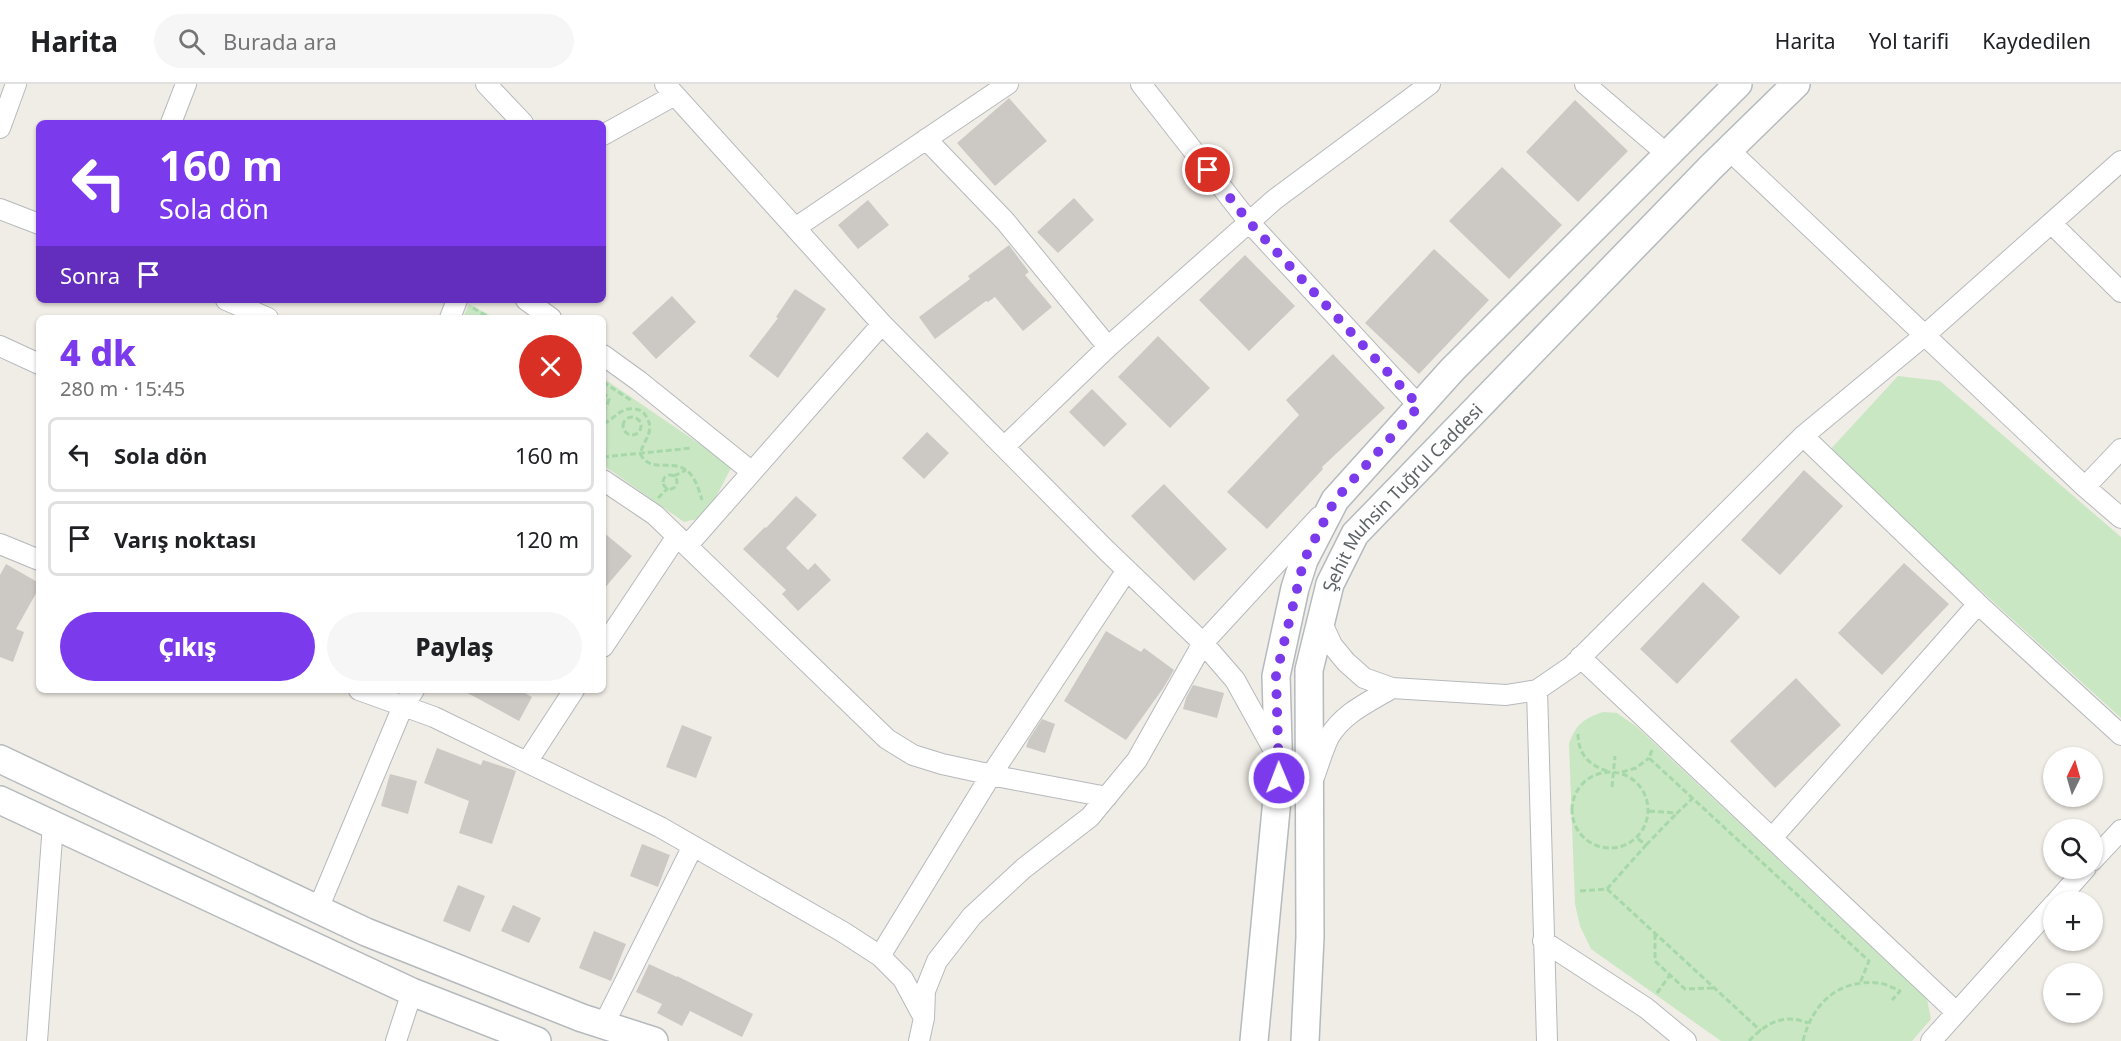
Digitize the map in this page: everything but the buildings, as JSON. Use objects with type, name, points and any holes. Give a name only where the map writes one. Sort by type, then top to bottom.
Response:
[{"type":"main road","name":"Şehit Muhsin Tuğrul Caddesi","points":[[1254,1041],[1279,760],[1276,676],[1304,560],[1335,500],[1419,406],[1452,370],[1738,84]]},
{"type":"main road","name":"Şehit Muhsin Tuğrul Caddesi","points":[[1305,1041],[1310,936],[1309,670],[1330,584],[1355,534],[1796,84]]},
{"type":"main road","points":[[0,759],[366,932],[603,1026],[654,1041]]},
{"type":"main road","points":[[0,800],[412,992],[537,1041]]},
{"type":"main road","points":[[485,979],[552,1041]]},
{"type":"street","points":[[0,128],[16,84]]},
{"type":"street","points":[[172,120],[186,84]]},
{"type":"street","points":[[486,84],[520,120]]},
{"type":"street","points":[[795,228],[1008,84]]},
{"type":"street","points":[[1141,84],[1249,222],[1419,406]]},
{"type":"street","points":[[1004,447],[1108,347],[1274,200],[1430,84]]},
{"type":"street","points":[[1585,84],[1668,155]]},
{"type":"street","points":[[606,133],[670,89],[882,324],[1203,643],[1235,680],[1279,760]]},
{"type":"street","points":[[926,139],[1005,221],[1108,347]]},
{"type":"street","points":[[1729,150],[2085,487],[2121,518]]},
{"type":"street","points":[[1321,621],[1332,645],[1346,662],[1364,678],[1392,688],[1506,695],[1537,690],[1572,666],[1803,436],[1925,335],[2121,161]]},
{"type":"street","points":[[0,209],[36,223]]},
{"type":"street","points":[[2051,223],[2121,292]]},
{"type":"street","points":[[234,303],[257,312]]},
{"type":"street","points":[[530,303],[547,315]]},
{"type":"street","points":[[606,643],[682,541],[752,472],[882,324]]},
{"type":"street","points":[[0,346],[36,363]]},
{"type":"street","points":[[606,357],[752,472]]},
{"type":"street","points":[[1803,436],[1978,604],[2121,735]]},
{"type":"street","points":[[2085,487],[2121,449]]},
{"type":"street","points":[[606,482],[655,515],[886,740],[913,755],[991,775],[1107,796]]},
{"type":"street","points":[[919,1041],[924,1018],[925,991],[937,961],[972,916],[1024,868],[1090,817],[1137,760],[1203,643],[1335,500]]},
{"type":"street","points":[[0,544],[36,559]]},
{"type":"street","points":[[880,956],[991,775],[1127,570]]},
{"type":"street","points":[[1772,838],[1978,604]]},
{"type":"street","points":[[1580,657],[1956,1012]]},
{"type":"street","points":[[1310,788],[1329,739],[1340,723],[1353,711],[1392,688]]},
{"type":"street","points":[[1537,690],[1547,1041]]},
{"type":"street","points":[[378,693],[409,698],[434,717],[660,827],[833,926],[880,956],[903,979],[924,1018]]},
{"type":"street","points":[[526,762],[572,693]]},
{"type":"street","points":[[318,909],[409,698]]},
{"type":"street","points":[[37,1041],[53,824]]},
{"type":"street","points":[[2103,849],[2121,830]]},
{"type":"street","points":[[603,1026],[693,846]]},
{"type":"street","points":[[2066,891],[2076,879]]},
{"type":"street","points":[[1931,1041],[2043,916]]},
{"type":"street","points":[[1543,940],[1646,1008],[1686,1041]]},
{"type":"street","points":[[396,1041],[412,992]]},
{"type":"path","points":[[458,310],[469,306],[485,315]]},
{"type":"path","points":[[606,388],[608,385],[654,416]]},
{"type":"path","points":[[606,423],[628,408],[635,408],[644,414],[650,423],[650,430],[640,453],[643,460],[648,465],[670,465],[686,470],[693,477],[702,500]]},
{"type":"path","points":[[637,419],[644,414]]},
{"type":"path","points":[[631,417],[637,419],[641,426],[640,432],[632,436],[626,434],[623,422],[631,417]]},
{"type":"path","points":[[606,457],[699,447],[690,441]]},
{"type":"path","points":[[668,488],[664,485],[664,478],[686,470]]},
{"type":"path","points":[[657,499],[668,488],[672,489],[677,484],[674,476]]},
{"type":"path","points":[[696,506],[709,492]]},
{"type":"path","points":[[1578,734],[1578,747],[1594,767],[1613,772],[1622,774],[1634,780],[1643,789],[1648,802],[1649,811],[1645,827],[1627,846],[1614,849],[1601,848],[1585,839],[1574,824],[1573,800],[1578,789],[1586,780],[1597,774],[1613,772],[1624,772],[1636,768],[1649,758],[1661,734]]},
{"type":"path","points":[[1612,787],[1615,756]]},
{"type":"path","points":[[1649,758],[1869,961],[1860,983]]},
{"type":"path","points":[[1580,891],[1608,889],[1693,798]]},
{"type":"path","points":[[1649,811],[1677,813]]},
{"type":"path","points":[[1637,838],[1646,846]]},
{"type":"path","points":[[1608,889],[1761,1031]]},
{"type":"path","points":[[1655,934],[1655,961],[1685,989],[1715,988]]},
{"type":"path","points":[[1803,1041],[1817,1009],[1836,990],[1860,983],[1880,983],[1900,991],[1892,1000]]},
{"type":"path","points":[[1749,1041],[1773,1022],[1795,1018],[1809,1023]]},
{"type":"green space","points":[[469,304],[489,315],[464,315]]},
{"type":"green space","points":[[1898,376],[1940,381],[2121,537],[2121,718],[1828,452]]},
{"type":"green space","points":[[606,380],[732,466],[716,497],[697,519],[684,522],[606,467]]},
{"type":"green space","points":[[1603,712],[1617,713],[1637,727],[1927,999],[1931,1019],[1912,1041],[1721,1041],[1591,949],[1580,926],[1575,904],[1569,744],[1581,723]]},
{"type":"route","points":[[1208,170],[1249,222],[1419,406],[1335,500],[1304,560],[1295,588],[1276,676],[1279,778]]}]
